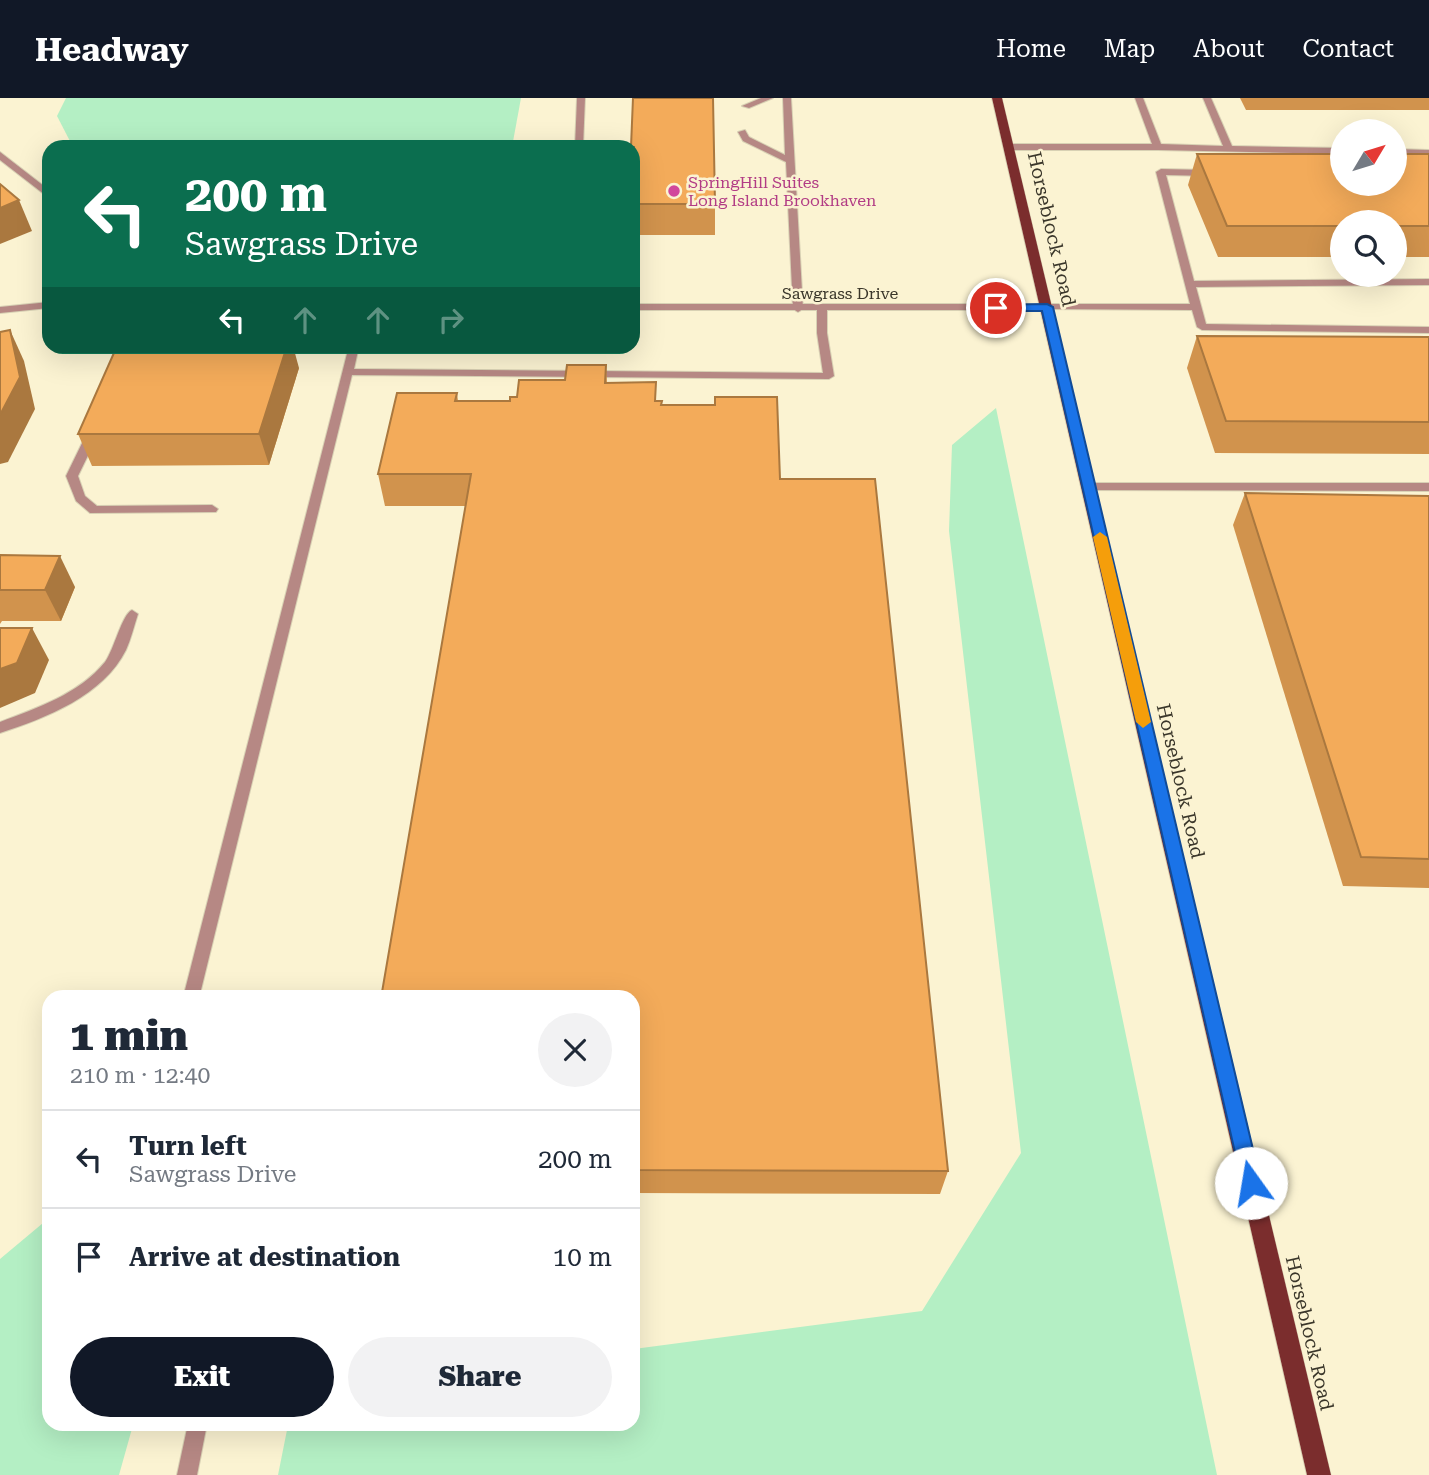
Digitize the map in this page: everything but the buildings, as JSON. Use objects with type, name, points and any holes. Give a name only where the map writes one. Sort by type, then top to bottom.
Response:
[{"type":"main road","name":"Horseblock Road","points":[[997,98],[1319,1475]]},
{"type":"street","points":[[579,140],[581,98]]},
{"type":"street","points":[[747,106],[769,98]]},
{"type":"street","points":[[787,98],[798,309]]},
{"type":"street","points":[[1139,98],[1158,147]]},
{"type":"street","points":[[1207,98],[1228,149]]},
{"type":"street","points":[[742,132],[746,139],[790,161]]},
{"type":"street","points":[[1009,147],[1330,151]]},
{"type":"street","points":[[1407,152],[1429,153]]},
{"type":"street","points":[[0,155],[42,189]]},
{"type":"street","points":[[1217,173],[1161,172],[1202,327],[1429,330]]},
{"type":"street","points":[[1189,284],[1429,282]]},
{"type":"street","points":[[0,310],[42,306]]},
{"type":"street","name":"Sawgrass Drive","points":[[640,307],[1196,307]]},
{"type":"street","points":[[348,372],[830,376],[822,333],[822,309]]},
{"type":"street","points":[[193,990],[352,354]]},
{"type":"street","points":[[96,426],[72,476],[80,498],[94,510],[212,509]]},
{"type":"street","points":[[1088,487],[1429,486]]},
{"type":"street","points":[[0,728],[54,706],[95,681],[118,652],[132,614]]},
{"type":"street","points":[[187,1475],[196,1431]]},
{"type":"green space","points":[[66,98],[521,98],[513,140],[69,140],[57,116]]},
{"type":"green space","points":[[996,408],[1217,1475],[278,1475],[287,1431],[640,1431],[640,1348],[922,1311],[1021,1153],[949,531],[952,445]]},
{"type":"green space","points":[[42,1224],[42,1431],[131,1431],[119,1475],[0,1475],[0,1259]]},
{"type":"slow traffic","points":[[1100,537],[1143,722]]},
{"type":"place","name":"SpringHill Suites Long Island Brookhaven","points":[[674,191]]},
{"type":"route","points":[[996,308],[1047,307],[1251,1183]]}]
